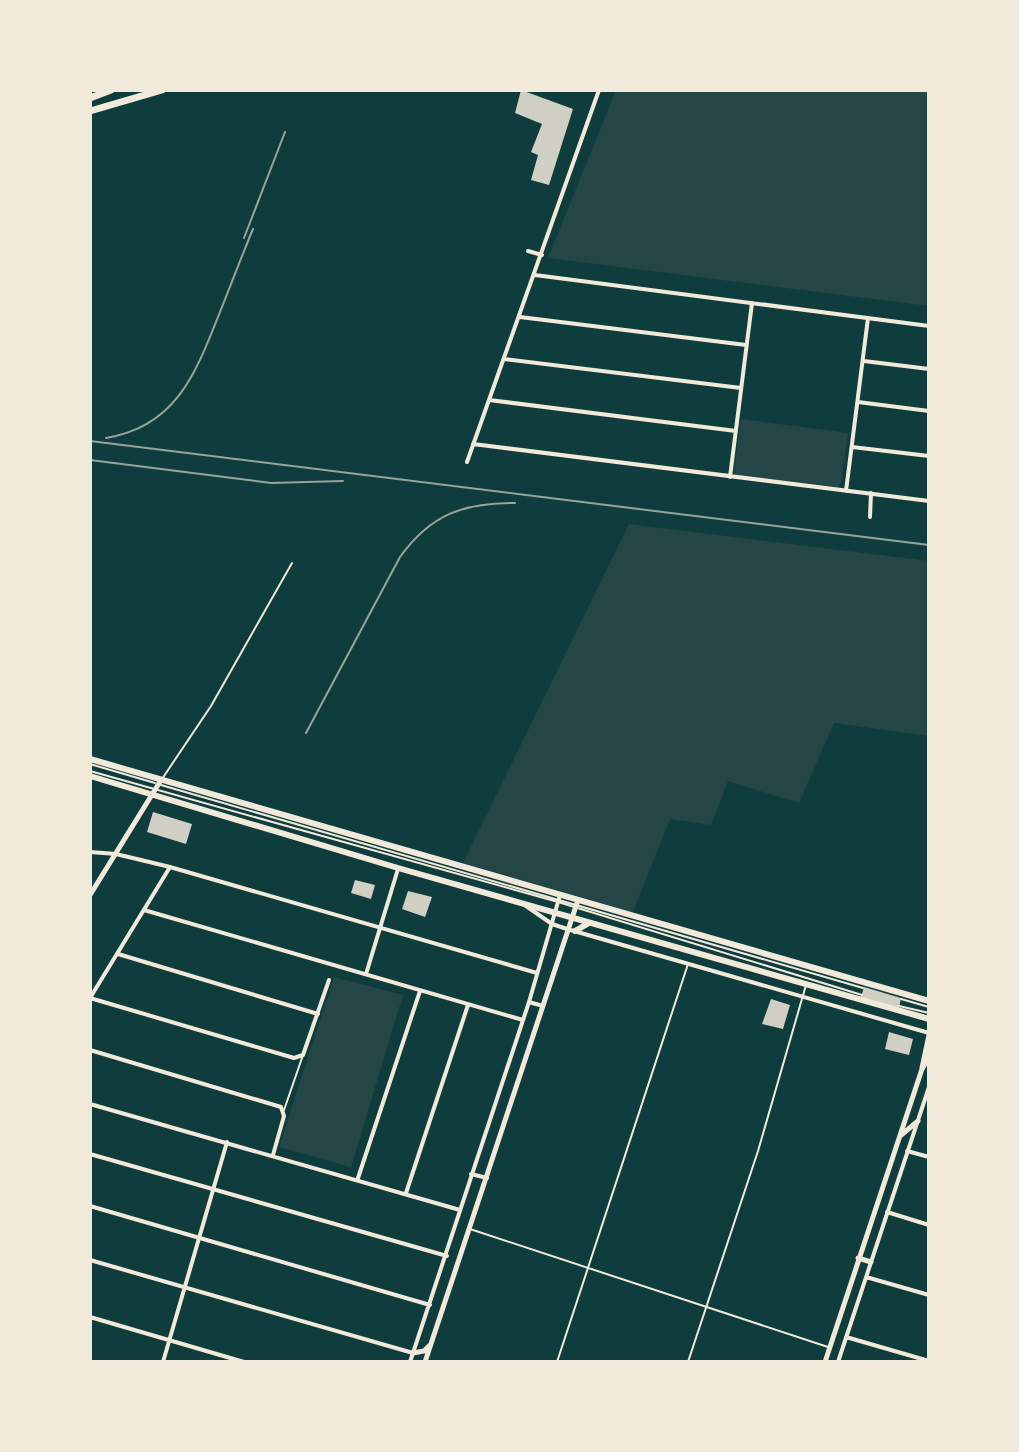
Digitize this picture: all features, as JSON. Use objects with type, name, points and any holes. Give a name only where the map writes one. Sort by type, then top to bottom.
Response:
[{"type":"highway","points":[[90,98],[111,90]]},
{"type":"highway","points":[[90,111],[162,90]]},
{"type":"main road","points":[[90,761],[157,787],[398,868],[879,1005],[929,1016]]},
{"type":"main road","points":[[90,774],[157,787],[929,1004]]},
{"type":"main road","points":[[571,930],[591,923]]},
{"type":"main road","points":[[876,1016],[879,1005]]},
{"type":"street","points":[[467,462],[599,90]]},
{"type":"street","points":[[528,251],[542,255]]},
{"type":"street","points":[[535,275],[929,326]]},
{"type":"street","points":[[730,477],[752,303]]},
{"type":"street","points":[[520,317],[746,345]]},
{"type":"street","points":[[846,491],[868,318]]},
{"type":"street","points":[[504,359],[741,388]]},
{"type":"street","points":[[863,360],[929,369]]},
{"type":"street","points":[[489,400],[736,431]]},
{"type":"street","points":[[858,402],[929,411]]},
{"type":"street","points":[[473,444],[929,501]]},
{"type":"street","points":[[852,447],[929,456]]},
{"type":"street","points":[[870,517],[871,493]]},
{"type":"street","points":[[90,895],[157,787]]},
{"type":"street","points":[[90,852],[116,854],[170,867],[537,973]]},
{"type":"street","points":[[170,867],[90,999],[294,1058],[303,1055],[329,980]]},
{"type":"street","points":[[366,974],[398,868]]},
{"type":"street","points":[[410,1362],[529,1002],[559,899]]},
{"type":"street","points":[[517,900],[552,924],[876,1016],[929,1034],[922,1069]]},
{"type":"street","points":[[90,1260],[413,1353],[424,1362],[571,930],[571,917],[576,904]]},
{"type":"street","points":[[144,910],[523,1020]]},
{"type":"street","points":[[118,954],[318,1014]]},
{"type":"street","points":[[357,1179],[420,991]]},
{"type":"street","points":[[529,1002],[543,1006]]},
{"type":"street","points":[[406,1193],[468,1005]]},
{"type":"street","points":[[90,1050],[281,1107],[284,1111],[273,1155]]},
{"type":"street","points":[[825,1362],[922,1069],[929,1057]]},
{"type":"street","points":[[838,1362],[929,1087]]},
{"type":"street","points":[[90,1104],[460,1210]]},
{"type":"street","points":[[900,1137],[918,1121]]},
{"type":"street","points":[[163,1362],[227,1142]]},
{"type":"street","points":[[907,1151],[929,1157]]},
{"type":"street","points":[[90,1154],[447,1256]]},
{"type":"street","points":[[471,1174],[487,1178]]},
{"type":"street","points":[[90,1206],[430,1305]]},
{"type":"street","points":[[887,1212],[929,1225]]},
{"type":"street","points":[[858,1258],[871,1262]]},
{"type":"street","points":[[866,1277],[929,1295]]},
{"type":"street","points":[[90,1317],[244,1362]]},
{"type":"street","points":[[846,1337],[929,1361]]},
{"type":"street","points":[[413,1353],[424,1351],[430,1345]]},
{"type":"lane","points":[[292,563],[211,706],[157,787],[559,899]]},
{"type":"lane","points":[[576,904],[863,988]]},
{"type":"lane","points":[[576,904],[862,995]]},
{"type":"lane","points":[[557,1362],[689,964]]},
{"type":"lane","points":[[688,1362],[758,1151],[806,983]]},
{"type":"lane","points":[[901,999],[929,1004]]},
{"type":"lane","points":[[899,1006],[929,1016]]},
{"type":"lane","points":[[284,1111],[303,1055]]},
{"type":"lane","points":[[470,1229],[830,1348]]},
{"type":"shaded area","points":[[616,90],[929,90],[929,306],[548,258]]},
{"type":"shaded area","points":[[741,419],[848,433],[841,484],[838,487],[737,475],[734,471]]},
{"type":"shaded area","points":[[629,524],[929,561],[929,736],[834,723],[799,803],[728,781],[711,825],[670,819],[633,912],[463,863]]},
{"type":"shaded area","points":[[334,977],[403,995],[351,1167],[279,1147]]},
{"type":"building","points":[[521,90],[573,109],[549,185],[531,180],[538,155],[531,152],[542,124],[515,113]]},
{"type":"building","points":[[153,812],[192,824],[186,844],[147,832]]},
{"type":"building","points":[[355,880],[375,885],[371,899],[351,893]]},
{"type":"building","points":[[408,891],[432,897],[425,917],[402,909]]},
{"type":"building","points":[[864,987],[901,998],[899,1008],[861,997]]},
{"type":"building","points":[[771,999],[790,1005],[783,1029],[762,1024]]},
{"type":"building","points":[[889,1032],[913,1039],[909,1055],[885,1049]]},
{"type":"railway","points":[[244,238],[285,132]]},
{"type":"railway","points":[[106,438],[149,423],[166,410],[191,378],[253,229]]},
{"type":"railway","points":[[90,441],[929,545]]},
{"type":"railway","points":[[90,460],[271,483],[343,481]]},
{"type":"railway","points":[[306,733],[400,557],[412,542],[436,521],[450,514],[479,505],[515,503]]}]
